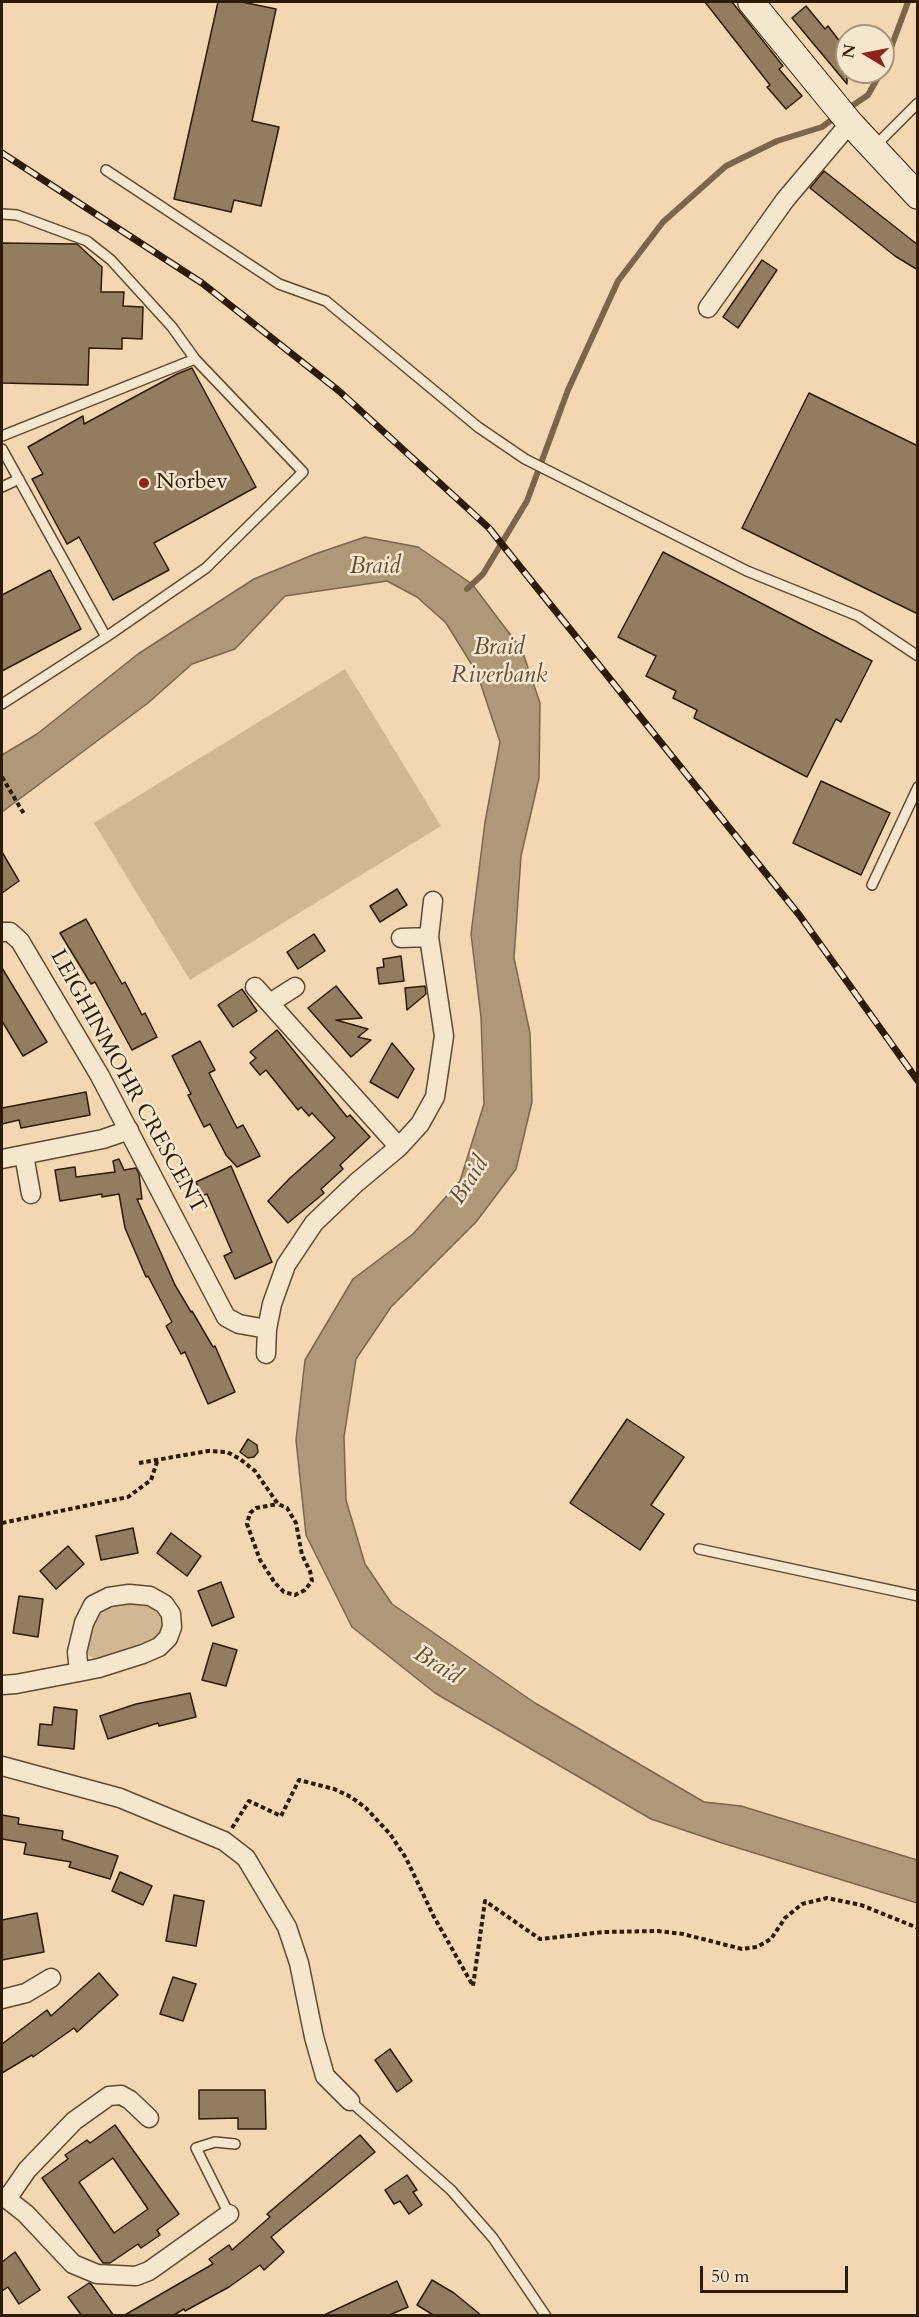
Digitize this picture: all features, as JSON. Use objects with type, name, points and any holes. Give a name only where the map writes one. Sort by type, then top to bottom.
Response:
[{"type":"main road","points":[[752,2],[852,125],[918,196]]},
{"type":"street","points":[[708,308],[785,200],[852,125]]},
{"type":"street","points":[[266,1354],[267,1329],[272,1304],[286,1265],[314,1223],[356,1183],[399,1147],[420,1124],[435,1097],[444,1036],[429,937],[433,901]]},
{"type":"street","name":"LEIGHINMOHR CRESCENT","points":[[2,932],[10,932],[25,949],[100,1076],[226,1317],[239,1324],[267,1329]]},
{"type":"street","points":[[401,938],[429,937]]},
{"type":"street","points":[[255,987],[399,1147]]},
{"type":"street","points":[[270,1003],[295,987]]},
{"type":"street","points":[[2,1159],[103,1139],[129,1130]]},
{"type":"street","points":[[24,1155],[31,1194]]},
{"type":"street","points":[[2,1685],[79,1672],[143,1654],[159,1647],[168,1638],[172,1627],[171,1614],[164,1604],[150,1596],[129,1594],[109,1598],[93,1605],[84,1623],[77,1652],[79,1672]]},
{"type":"street","points":[[2,1766],[120,1798],[224,1841],[246,1858],[287,1927],[300,1963],[314,2037],[325,2076],[350,2101]]},
{"type":"street","points":[[2,1999],[26,1992],[51,1978]]},
{"type":"street","points":[[149,2118],[130,2100],[121,2095],[109,2096],[74,2121],[27,2170],[4,2202],[26,2214],[73,2264],[97,2274],[136,2276],[149,2271],[229,2214]]},
{"type":"lane","points":[[873,148],[918,103]]},
{"type":"lane","points":[[106,170],[279,284],[326,301],[478,427],[525,459],[747,571],[858,616],[918,656]]},
{"type":"lane","points":[[2,214],[17,215],[87,241],[111,260],[172,327],[195,359],[303,472],[206,568],[2,704]]},
{"type":"lane","points":[[2,436],[195,359]]},
{"type":"lane","points":[[2,449],[106,636]]},
{"type":"lane","points":[[2,488],[19,479]]},
{"type":"lane","points":[[872,885],[918,787]]},
{"type":"lane","points":[[699,1549],[918,1596]]},
{"type":"lane","points":[[350,2101],[451,2190],[493,2238],[546,2316]]},
{"type":"lane","points":[[229,2214],[196,2148],[215,2142],[235,2144]]},
{"type":"path","points":[[2,777],[24,814]]},
{"type":"path","points":[[139,1463],[208,1452],[227,1452],[255,1471],[278,1504],[287,1508],[296,1523],[302,1556],[310,1571],[312,1581],[305,1590],[295,1594],[284,1592],[275,1583],[260,1560],[247,1524],[250,1512],[256,1508],[278,1504]]},
{"type":"path","points":[[2,1523],[128,1497],[151,1480],[158,1459]]},
{"type":"path","points":[[224,1841],[249,1801],[281,1816],[299,1780],[334,1789],[351,1797],[390,1834],[406,1858],[433,1915],[473,1986],[485,1901],[540,1939],[604,1932],[658,1931],[683,1934],[742,1949],[757,1947],[771,1939],[785,1918],[802,1904],[826,1898],[861,1905],[918,1928]]},
{"type":"shaded area","points":[[345,669],[441,826],[190,980],[94,823]]},
{"type":"shaded area","points":[[128,1602],[152,1606],[162,1617],[161,1630],[149,1643],[108,1656],[94,1658],[89,1656],[86,1651],[92,1623],[98,1613],[105,1607]]},
{"type":"water","name":"Braid Riverbank","points":[[365,537],[418,547],[472,584],[522,650],[540,703],[539,778],[521,856],[514,958],[530,1033],[532,1102],[516,1169],[476,1222],[391,1307],[356,1359],[344,1437],[346,1500],[365,1564],[392,1604],[535,1703],[704,1802],[741,1806],[917,1860],[917,1903],[651,1819],[435,1693],[352,1627],[306,1535],[296,1440],[305,1360],[353,1279],[413,1234],[460,1181],[484,1104],[481,1017],[471,934],[485,822],[500,742],[477,673],[446,623],[417,597],[387,581],[285,596],[235,649],[192,664],[148,703],[2,812],[2,755],[37,734],[138,654],[254,579]]},
{"type":"building","points":[[218,2],[242,2],[276,9],[252,121],[279,127],[261,206],[234,200],[231,212],[174,199]]},
{"type":"building","points":[[705,2],[732,2],[783,66],[779,69],[802,96],[786,109],[767,87],[770,85]]},
{"type":"building","points":[[806,6],[825,29],[828,26],[835,35],[835,70],[792,18]]},
{"type":"building","points":[[824,171],[918,245],[918,270],[895,256],[810,188]]},
{"type":"building","points":[[2,243],[77,244],[102,267],[101,292],[124,292],[123,306],[143,307],[142,339],[122,338],[122,349],[89,348],[88,385],[2,383]]},
{"type":"building","points":[[762,260],[777,270],[738,328],[723,317]]},
{"type":"building","name":"Norbev","points":[[192,368],[256,487],[154,543],[169,570],[113,600],[79,537],[67,544],[32,479],[43,474],[28,447],[83,416],[84,424]]},
{"type":"building","points":[[809,393],[918,446],[918,614],[742,528]]},
{"type":"building","points":[[663,552],[872,661],[841,722],[836,719],[807,777],[694,718],[697,710],[673,698],[676,691],[646,676],[656,656],[618,637]]},
{"type":"building","points":[[50,570],[81,629],[2,671],[2,595]]},
{"type":"building","points":[[821,781],[890,813],[861,875],[793,843]]},
{"type":"building","points":[[2,852],[19,881],[2,893]]},
{"type":"building","points":[[397,889],[407,905],[380,922],[370,906]]},
{"type":"building","points":[[86,919],[122,984],[125,982],[142,1015],[145,1013],[157,1037],[132,1050],[95,982],[91,984],[60,933]]},
{"type":"building","points":[[314,934],[325,951],[298,969],[287,952]]},
{"type":"building","points":[[401,956],[404,981],[379,984],[377,968],[384,967],[383,959]]},
{"type":"building","points":[[2,968],[47,1042],[23,1056],[2,1021]]},
{"type":"building","points":[[336,986],[362,1018],[336,1020],[368,1029],[358,1037],[371,1040],[351,1057],[308,1008]]},
{"type":"building","points":[[425,986],[426,994],[407,1010],[405,988]]},
{"type":"building","points":[[242,989],[257,1011],[233,1027],[218,1005]]},
{"type":"building","points":[[277,1030],[347,1117],[350,1115],[370,1137],[340,1165],[343,1169],[321,1189],[324,1193],[288,1223],[268,1201],[335,1138],[312,1113],[309,1116],[301,1107],[298,1110],[266,1070],[260,1075],[250,1063],[256,1058],[250,1052]]},
{"type":"building","points":[[200,1041],[215,1070],[209,1073],[237,1128],[243,1125],[260,1156],[237,1167],[226,1155],[210,1124],[204,1127],[172,1056]]},
{"type":"building","points":[[392,1043],[414,1069],[398,1098],[370,1082]]},
{"type":"building","points":[[86,1092],[90,1115],[21,1128],[19,1120],[2,1124],[2,1108]]},
{"type":"building","points":[[119,1159],[124,1170],[136,1168],[139,1174],[142,1199],[137,1199],[175,1285],[213,1347],[215,1346],[235,1392],[208,1404],[185,1352],[181,1354],[166,1326],[172,1322],[148,1276],[146,1277],[125,1228],[119,1194],[102,1197],[102,1194],[60,1201],[55,1170],[75,1167],[76,1177],[115,1172],[113,1161]]},
{"type":"building","points":[[231,1166],[272,1262],[235,1279],[224,1256],[232,1252],[207,1194],[202,1196],[196,1182]]},
{"type":"building","points":[[627,1419],[684,1457],[651,1505],[664,1514],[640,1550],[570,1503]]},
{"type":"building","points":[[248,1439],[257,1445],[258,1452],[254,1457],[248,1458],[240,1452]]},
{"type":"building","points":[[133,1528],[138,1553],[101,1560],[96,1536]]},
{"type":"building","points":[[171,1533],[201,1556],[187,1576],[157,1553]]},
{"type":"building","points":[[68,1546],[84,1564],[56,1589],[40,1571]]},
{"type":"building","points":[[221,1582],[234,1617],[212,1626],[198,1591]]},
{"type":"building","points":[[19,1596],[43,1599],[38,1637],[13,1633]]},
{"type":"building","points":[[213,1643],[237,1650],[226,1686],[202,1680]]},
{"type":"building","points":[[190,1693],[196,1717],[159,1726],[158,1723],[108,1739],[100,1716],[136,1704]]},
{"type":"building","points":[[54,1707],[77,1710],[74,1749],[38,1745],[40,1724],[52,1725]]},
{"type":"building","points":[[2,1815],[19,1818],[18,1824],[63,1831],[62,1839],[118,1856],[110,1879],[69,1867],[71,1862],[24,1854],[26,1843],[2,1839]]},
{"type":"building","points":[[120,1872],[152,1886],[143,1905],[112,1891]]},
{"type":"building","points":[[174,1895],[204,1901],[196,1946],[166,1941]]},
{"type":"building","points":[[37,1913],[44,1952],[2,1960],[2,1920]]},
{"type":"building","points":[[99,1973],[118,1995],[77,2032],[74,2028],[33,2057],[32,2055],[2,2073],[2,2044],[47,2010],[51,2016]]},
{"type":"building","points":[[173,1977],[196,1984],[183,2021],[160,2014]]},
{"type":"building","points":[[390,2049],[412,2081],[397,2092],[375,2060]]},
{"type":"building","points":[[199,2090],[265,2090],[266,2129],[238,2129],[238,2118],[199,2119]]},
{"type":"building","points":[[115,2125],[179,2214],[157,2230],[160,2235],[141,2248],[138,2244],[110,2263],[103,2263],[42,2178],[68,2159],[65,2155],[87,2140],[90,2143]],"holes":[[[113,2158],[148,2209],[114,2233],[79,2182]]]},
{"type":"building","points":[[360,2135],[375,2152],[271,2237],[284,2252],[264,2270],[260,2265],[229,2287],[172,2316],[123,2316],[213,2264],[209,2259],[229,2245],[232,2250],[270,2217],[267,2214]]},
{"type":"building","points":[[407,2175],[417,2190],[413,2192],[422,2205],[409,2214],[400,2201],[394,2204],[385,2190]]},
{"type":"building","points":[[15,2252],[40,2290],[19,2304],[8,2287],[2,2291],[2,2262]]},
{"type":"building","points":[[432,2280],[454,2293],[482,2316],[435,2316],[417,2305]]},
{"type":"building","points":[[397,2281],[408,2307],[387,2316],[322,2316]]},
{"type":"building","points":[[89,2283],[114,2316],[82,2316],[68,2297]]},
{"type":"waterway","points":[[895,37],[908,2]]},
{"type":"waterway","points":[[846,110],[868,95],[874,84]]},
{"type":"waterway","points":[[467,589],[483,574],[527,501],[568,390],[618,281],[663,222],[726,166],[777,141],[822,127],[837,116]]},
{"type":"railway","points":[[2,153],[202,283],[339,391],[489,528],[800,916],[918,1081]]},
{"type":"place","name":"Norbev","points":[[144,483]]},
{"type":"water label","name":"Braid","points":[[375,567]]},
{"type":"water label","name":"Braid","points":[[470,1181]]},
{"type":"water label","name":"Braid","points":[[437,1666]]}]
